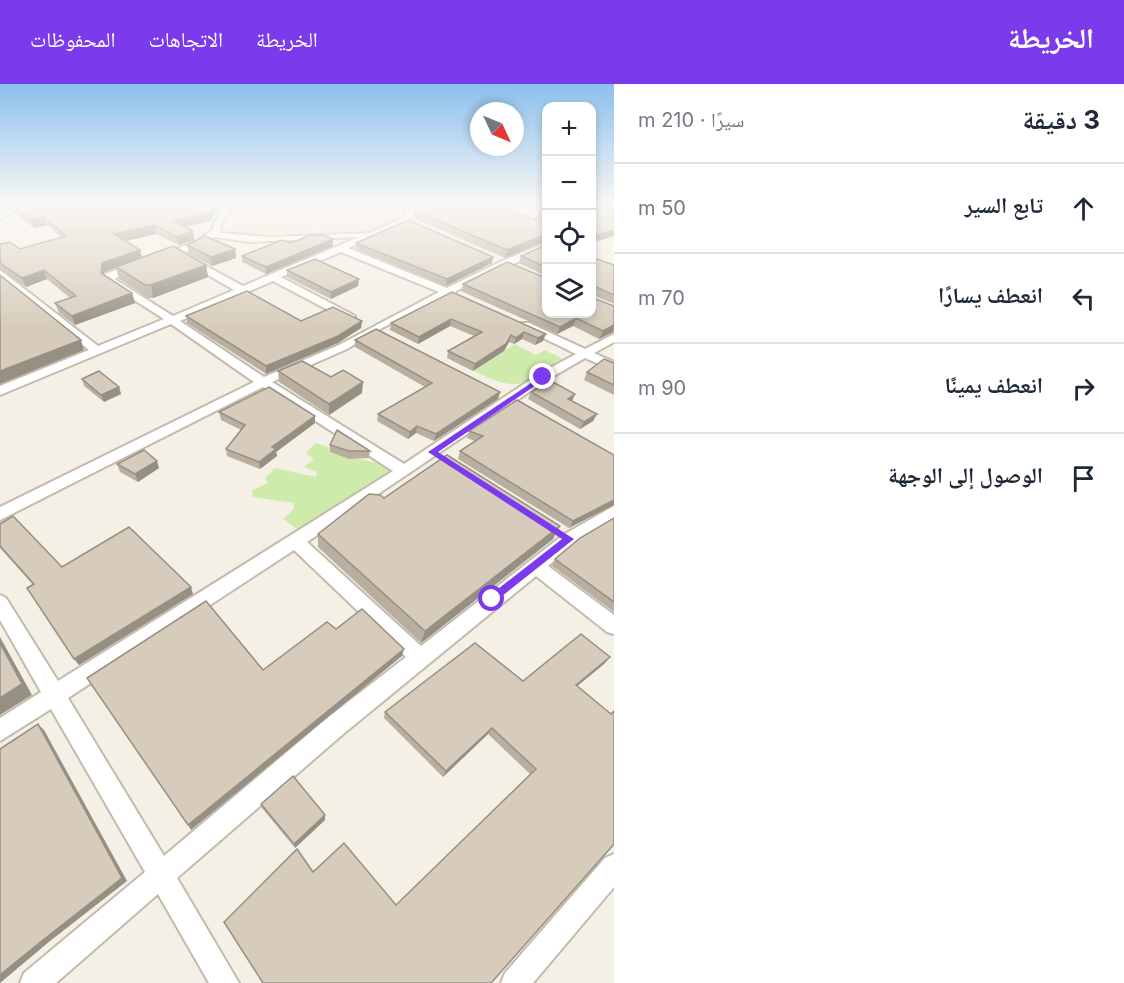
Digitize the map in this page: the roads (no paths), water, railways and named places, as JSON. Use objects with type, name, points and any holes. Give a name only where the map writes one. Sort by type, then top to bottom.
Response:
[{"type":"street","points":[[192,246],[108,276],[109,280],[263,382],[403,470]]},
{"type":"street","points":[[0,392],[349,246]]},
{"type":"street","points":[[0,514],[263,382],[377,332],[445,292],[542,248]]},
{"type":"street","points":[[342,249],[462,297]]},
{"type":"street","points":[[175,252],[242,290]]},
{"type":"street","points":[[0,273],[97,351]]},
{"type":"street","points":[[273,277],[377,332]]},
{"type":"street","points":[[513,320],[614,367]]},
{"type":"street","points":[[0,730],[432,452],[511,398],[614,337]]},
{"type":"street","points":[[432,452],[449,463]]},
{"type":"street","points":[[34,983],[334,727],[569,539],[614,512]]},
{"type":"street","points":[[550,527],[569,539]]},
{"type":"street","points":[[294,540],[420,658]]},
{"type":"street","points":[[536,566],[614,626]]},
{"type":"street","points":[[0,603],[160,877],[225,983]]},
{"type":"street","points":[[515,983],[614,867]]}]
